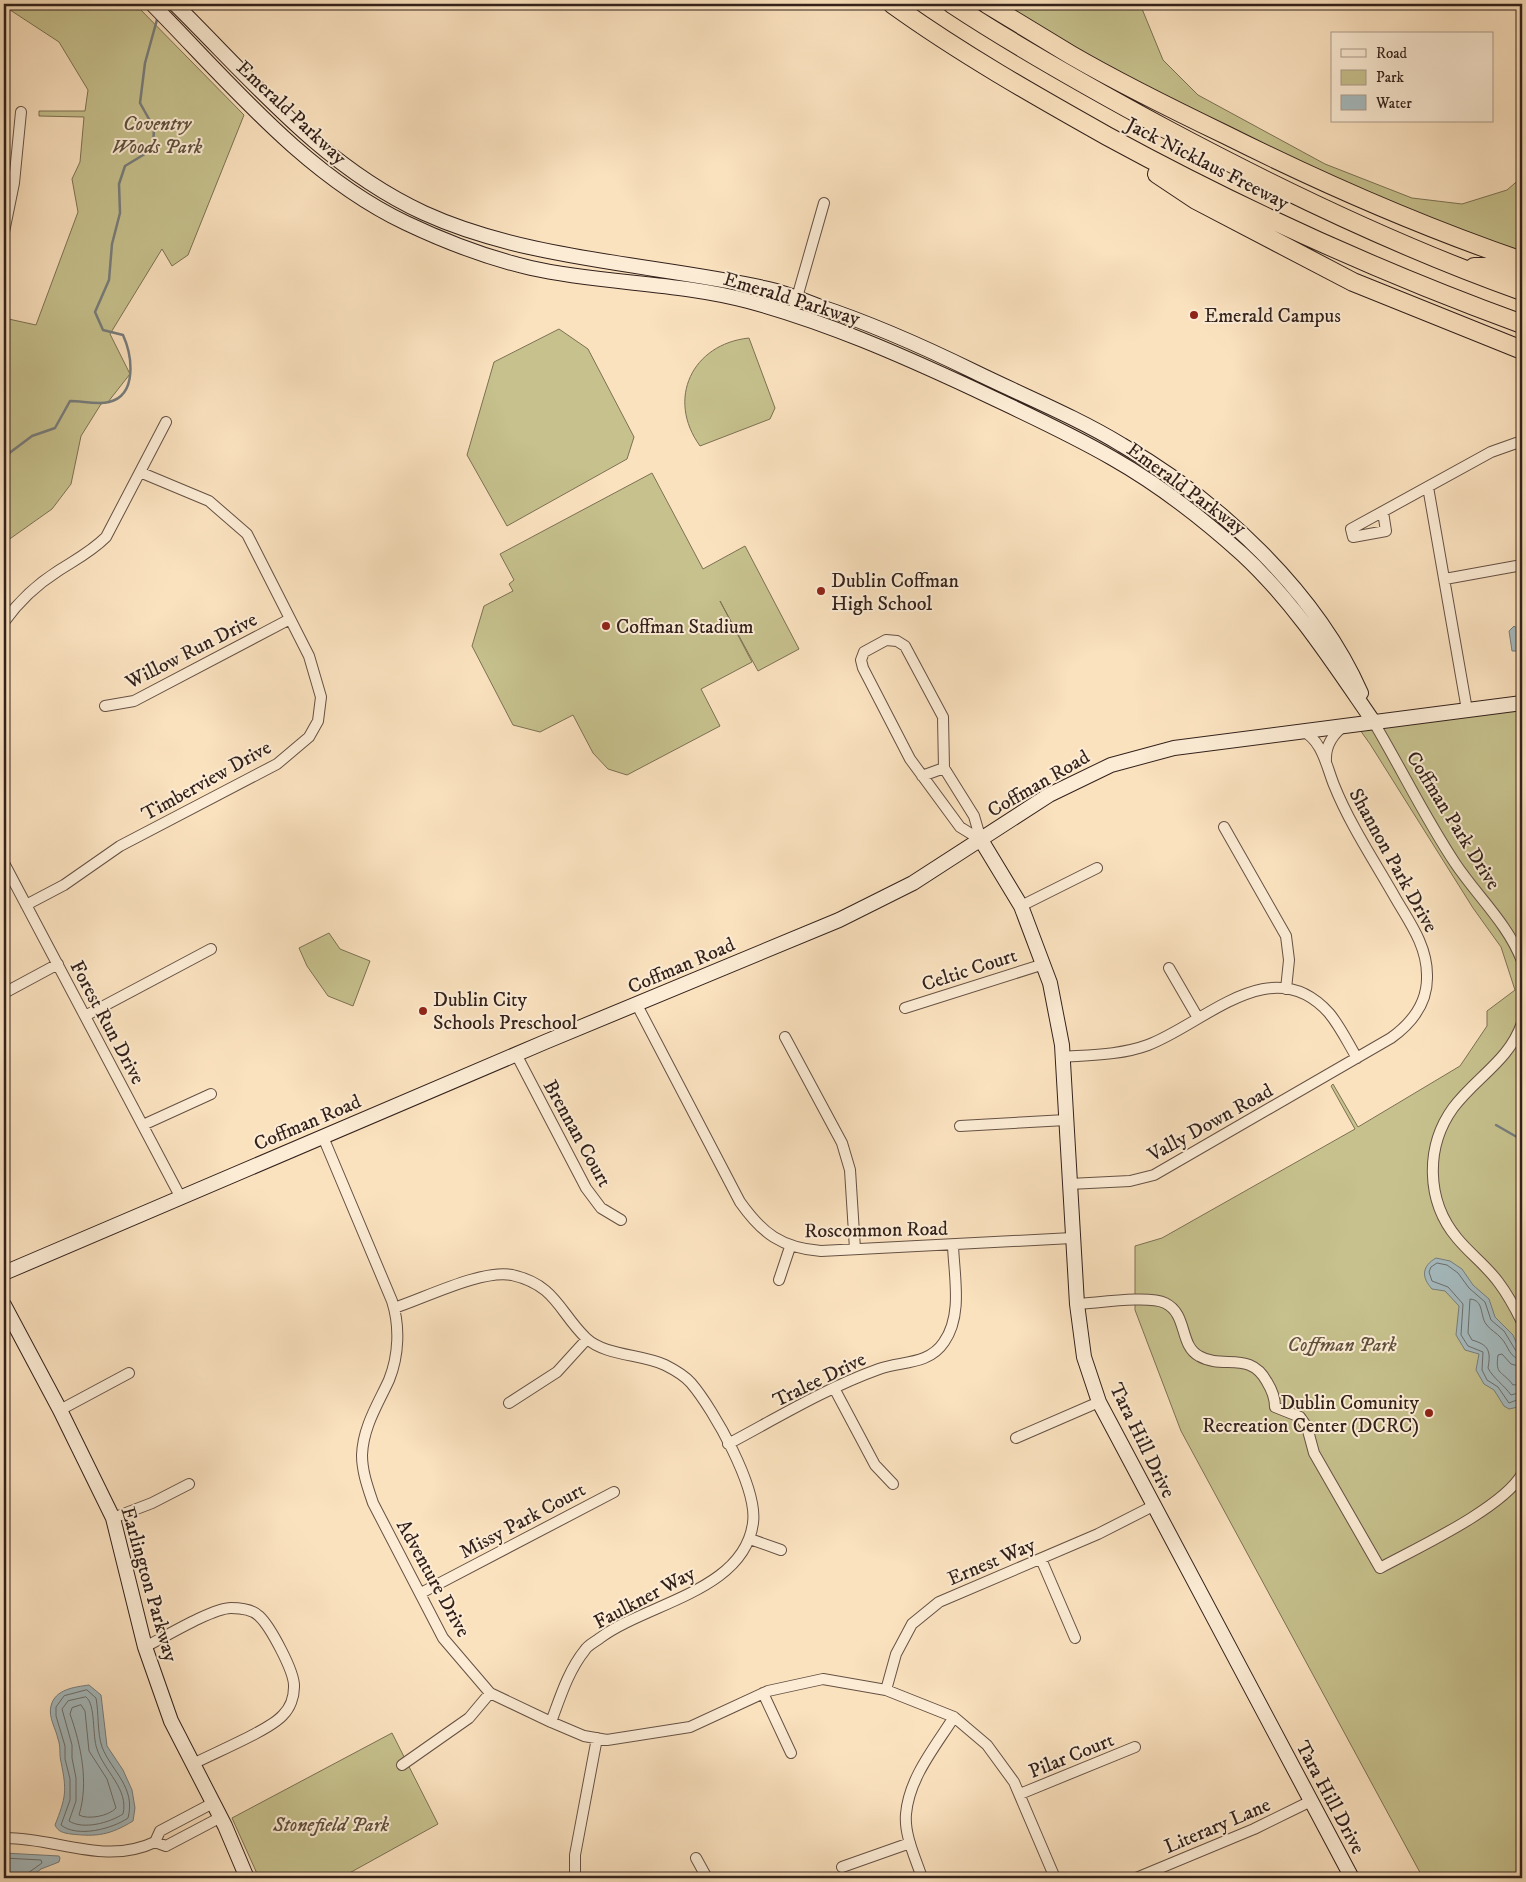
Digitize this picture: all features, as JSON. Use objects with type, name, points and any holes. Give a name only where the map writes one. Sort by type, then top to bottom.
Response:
[{"type":"highway","name":"Jack Nicklaus Freeway","points":[[892,4],[1050,104],[1169,169],[1280,225],[1382,269],[1522,324]]},
{"type":"highway","name":"Jack Nicklaus Freeway","points":[[952,4],[1101,94],[1242,170],[1361,227],[1454,266],[1522,291]]},
{"type":"highway","points":[[987,4],[1072,56],[1172,109],[1286,165],[1369,203],[1522,261]]},
{"type":"highway","points":[[1050,104],[1196,200],[1352,282],[1522,350]]},
{"type":"highway","points":[[1454,266],[1490,267],[1522,276]]},
{"type":"main road","name":"Emerald Parkway","points":[[152,4],[271,124],[310,160],[360,196],[404,222],[484,255],[533,268],[673,287],[747,300],[898,354],[991,397],[1108,455],[1162,490],[1243,555],[1266,579],[1311,633],[1373,721]]},
{"type":"main road","name":"Emerald Parkway","points":[[175,4],[282,114],[332,158],[373,187],[427,214],[486,236],[528,247],[685,273],[768,289],[796,298],[896,334],[1122,444],[1198,496],[1251,543],[1307,606],[1349,667],[1373,721]]},
{"type":"main road","points":[[1373,721],[1522,703]]},
{"type":"main road","name":"Coffman Road","points":[[4,1274],[516,1054],[637,1005],[884,899],[981,840],[1049,795],[1097,771],[1127,759],[1174,748],[1373,721]]},
{"type":"main road","name":"Tara Hill Drive","points":[[981,840],[1021,906],[1044,964],[1052,992],[1062,1045],[1077,1304],[1084,1357],[1099,1402],[1352,1878]]},
{"type":"main road","name":"Earlington Parkway","points":[[4,1305],[60,1410],[113,1518],[145,1647],[171,1721],[220,1817],[247,1878]]},
{"type":"street","points":[[4,232],[7,205],[14,183],[21,112]]},
{"type":"street","points":[[792,315],[824,203]]},
{"type":"street","points":[[4,622],[19,602],[37,586],[92,552],[106,537],[142,473],[166,422]]},
{"type":"street","points":[[1383,512],[1491,452],[1522,441]]},
{"type":"street","name":"Timberview Drive","points":[[26,905],[64,885],[120,846],[277,764],[309,737],[318,721],[321,697],[310,656],[247,534],[209,501],[142,473]]},
{"type":"street","points":[[1428,487],[1467,710]]},
{"type":"street","points":[[1445,579],[1522,565]]},
{"type":"street","name":"Willow Run Drive","points":[[105,706],[134,701],[290,619]]},
{"type":"street","points":[[886,640],[897,641],[905,646],[940,711],[945,729],[944,768],[974,816],[981,840],[960,827],[910,759],[862,664],[864,652],[886,640]]},
{"type":"street","name":"Coffman Park Drive","points":[[1373,721],[1440,839],[1469,883],[1513,940],[1522,961]]},
{"type":"street","name":"Shannon Park Drive","points":[[1327,767],[1328,744],[1337,731],[1346,724]]},
{"type":"street","name":"Shannon Park Drive","points":[[1302,731],[1310,735],[1318,745],[1343,805],[1417,934],[1426,956],[1426,989],[1412,1019],[1391,1038],[1357,1058]]},
{"type":"street","points":[[922,776],[944,768]]},
{"type":"street","points":[[1224,827],[1286,936],[1290,960],[1286,989]]},
{"type":"street","name":"Forest Run Drive","points":[[4,863],[181,1198]]},
{"type":"street","points":[[1021,906],[1097,868]]},
{"type":"street","points":[[85,1016],[211,949]]},
{"type":"street","points":[[6,992],[58,964]]},
{"type":"street","name":"Celtic Court","points":[[905,1008],[1044,964]]},
{"type":"street","points":[[1169,968],[1198,1018]]},
{"type":"street","points":[[1062,1057],[1134,1049],[1163,1038],[1250,991],[1268,988],[1286,989],[1302,994],[1327,1011],[1338,1024],[1357,1058]]},
{"type":"street","name":"Roscommon Road","points":[[637,1005],[740,1202],[752,1219],[767,1234],[790,1247],[820,1251],[1072,1238]]},
{"type":"street","points":[[1522,1023],[1505,1056],[1457,1103],[1448,1115],[1439,1136],[1433,1162],[1433,1188],[1437,1205],[1446,1223],[1458,1239],[1498,1281],[1522,1322]]},
{"type":"street","points":[[785,1037],[842,1143],[850,1170],[855,1249]]},
{"type":"street","name":"Brennan Court","points":[[516,1054],[586,1188],[601,1208],[621,1220]]},
{"type":"street","name":"Vally Down Road","points":[[1069,1184],[1130,1181],[1154,1175],[1357,1058]]},
{"type":"street","points":[[143,1125],[211,1094]]},
{"type":"street","points":[[960,1126],[1066,1120]]},
{"type":"street","name":"Adventure Drive","points":[[323,1137],[394,1308],[397,1351],[389,1380],[375,1406],[364,1438],[363,1470],[374,1503],[444,1638],[490,1693],[551,1722],[607,1740],[690,1727],[763,1693],[823,1680],[886,1690],[954,1717],[987,1745],[1014,1782],[1055,1878]]},
{"type":"street","name":"Tralee Drive","points":[[728,1444],[834,1388],[881,1368],[924,1359],[943,1344],[953,1326],[956,1306],[953,1245]]},
{"type":"street","points":[[779,1280],[790,1247]]},
{"type":"street","points":[[394,1308],[478,1276],[513,1275],[537,1284],[557,1300],[587,1339],[613,1351],[664,1364],[690,1381],[708,1406],[744,1478],[753,1503],[753,1522],[750,1539],[781,1550]]},
{"type":"street","points":[[1077,1304],[1135,1300],[1157,1301],[1172,1308],[1182,1323],[1193,1352],[1200,1357],[1216,1361],[1238,1361],[1247,1364],[1264,1376],[1275,1399],[1275,1407],[1300,1416],[1307,1427],[1314,1453],[1380,1568],[1483,1511],[1517,1483],[1522,1474]]},
{"type":"street","points":[[509,1404],[557,1372],[587,1339]]},
{"type":"street","points":[[60,1410],[129,1373]]},
{"type":"street","points":[[834,1388],[874,1465],[893,1484]]},
{"type":"street","points":[[1016,1438],[1099,1402]]},
{"type":"street","points":[[113,1518],[152,1503],[189,1484]]},
{"type":"street","name":"Missy Park Court","points":[[421,1593],[614,1492]]},
{"type":"street","name":"Ernest Way","points":[[886,1690],[896,1654],[912,1624],[938,1602],[1041,1559],[1153,1506]]},
{"type":"street","name":"Faulkner Way","points":[[551,1722],[566,1682],[585,1650],[615,1627],[721,1576],[739,1559],[750,1539]]},
{"type":"street","points":[[1041,1559],[1075,1638]]},
{"type":"street","points":[[145,1647],[211,1614],[228,1608],[246,1609],[258,1615],[267,1625],[291,1672],[295,1685],[292,1701],[283,1715],[270,1724],[193,1764]]},
{"type":"street","points":[[402,1765],[469,1718],[490,1693]]},
{"type":"street","points":[[763,1693],[791,1753]]},
{"type":"street","points":[[922,1878],[910,1843],[906,1816],[911,1788],[954,1717]]},
{"type":"street","points":[[575,1878],[575,1855],[597,1738]]},
{"type":"street","name":"Pilar Court","points":[[1020,1794],[1135,1747]]},
{"type":"street","name":"Literary Lane","points":[[1136,1878],[1254,1829],[1310,1801]]},
{"type":"street","points":[[155,1842],[160,1831],[213,1803]]},
{"type":"street","points":[[4,1838],[21,1838],[107,1852],[140,1848],[155,1842],[166,1846],[220,1817]]},
{"type":"street","points":[[842,1867],[910,1843]]},
{"type":"street","points":[[696,1858],[707,1878]]},
{"type":"green space","name":"Coventry Woods Park","points":[[4,4],[135,4],[244,115],[188,255],[172,266],[162,249],[110,334],[130,374],[108,402],[101,404],[81,436],[71,484],[52,509],[4,543],[4,318],[36,325],[78,212],[72,179],[80,162],[84,117],[39,116],[39,111],[85,111],[88,90],[59,42],[4,6]]},
{"type":"green space","points":[[995,4],[1140,4],[1163,60],[1198,95],[1325,164],[1412,198],[1462,204],[1507,190],[1522,177],[1522,255],[1286,160],[1124,78]]},
{"type":"green space","points":[[559,329],[588,349],[634,437],[627,459],[507,526],[467,455],[494,362]]},
{"type":"green space","points":[[749,338],[775,408],[770,419],[700,446],[690,428],[685,410],[686,393],[690,377],[699,362],[713,351],[729,342]]},
{"type":"green space","name":"Coffman Stadium","points":[[652,473],[703,569],[745,546],[799,649],[758,671],[720,601],[752,662],[701,689],[720,726],[627,775],[608,769],[593,753],[573,715],[540,732],[513,725],[472,646],[484,606],[513,591],[509,584],[514,580],[500,554]]},
{"type":"green space","name":"Coffman Park","points":[[1522,703],[1522,1878],[1423,1878],[1181,1431],[1135,1310],[1135,1246],[1162,1238],[1355,1129],[1331,1086],[1333,1084],[1358,1127],[1460,1066],[1487,1026],[1487,1011],[1515,990],[1501,947],[1473,908],[1355,723]]},
{"type":"green space","points":[[329,933],[340,949],[370,961],[353,1006],[328,996],[307,966],[299,948]]},
{"type":"green space","name":"Stonefield Park","points":[[392,1733],[438,1824],[344,1876],[259,1878],[232,1818]]},
{"type":"water","points":[[1514,626],[1519,630],[1521,644],[1516,651],[1512,651],[1509,631]]},
{"type":"water","points":[[1436,1258],[1450,1261],[1462,1269],[1473,1285],[1489,1299],[1495,1317],[1513,1335],[1522,1356],[1522,1398],[1518,1407],[1509,1409],[1504,1406],[1494,1390],[1484,1384],[1476,1370],[1479,1354],[1465,1350],[1456,1335],[1459,1306],[1445,1291],[1432,1289],[1428,1285],[1425,1276],[1426,1268]]},
{"type":"water","points":[[89,1685],[101,1695],[107,1746],[123,1770],[132,1790],[135,1808],[133,1821],[103,1834],[64,1833],[55,1825],[65,1787],[59,1745],[50,1710],[53,1700],[61,1692]]},
{"type":"water","points":[[4,1853],[59,1856],[60,1858],[59,1862],[41,1869],[30,1878],[4,1878]]},
{"type":"waterway","points":[[163,10],[167,4]]},
{"type":"waterway","points":[[4,457],[32,436],[55,428],[70,401],[109,402],[118,398],[125,391],[129,383],[129,353],[123,335],[103,330],[95,312],[109,280],[112,244],[120,213],[119,184],[125,166],[153,149],[154,128],[140,103],[145,63],[158,16]]},
{"type":"waterway","points":[[1496,1125],[1522,1140]]},
{"type":"place","name":"Emerald Campus","points":[[1194,315]]},
{"type":"place","name":"Dublin Coffman High School","points":[[821,591]]},
{"type":"place","name":"Coffman Stadium","points":[[606,626]]},
{"type":"place","name":"Dublin City Schools Preschool","points":[[423,1011]]},
{"type":"place","name":"Dublin Comunity Recreation Center (DCRC)","points":[[1429,1413]]}]
